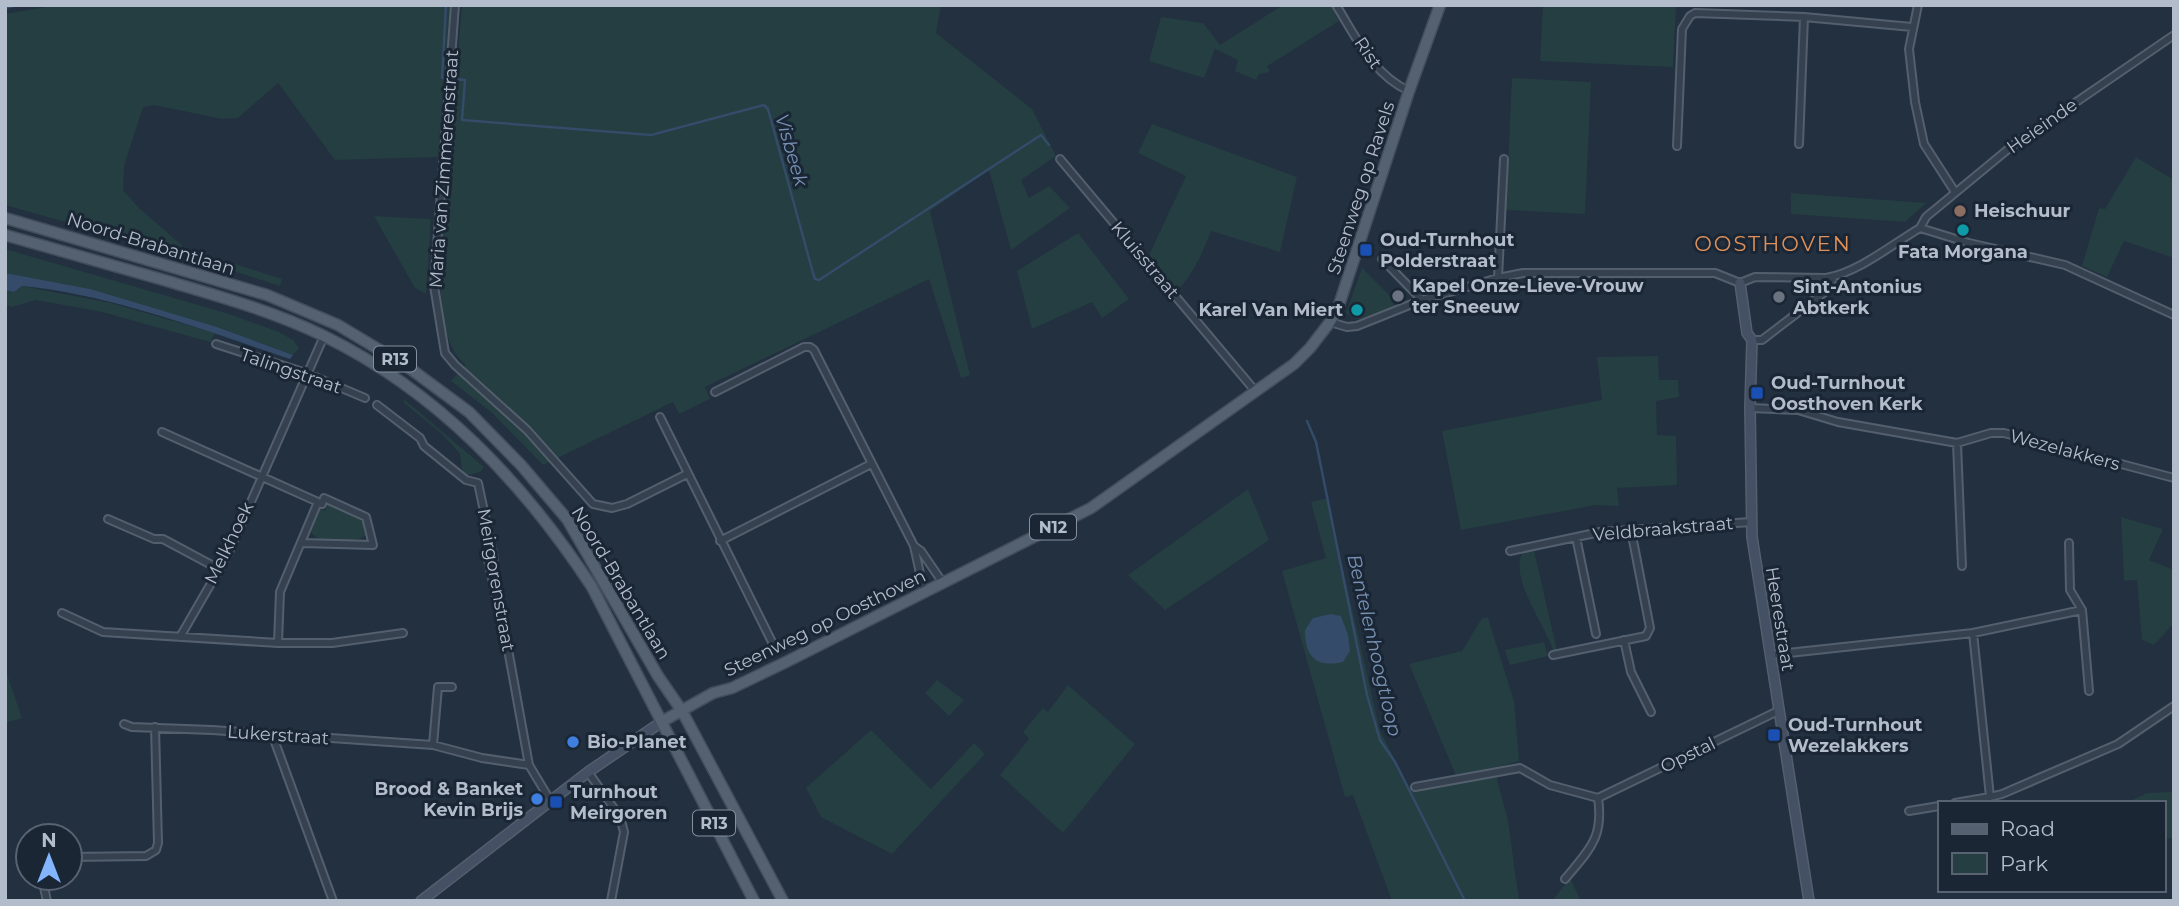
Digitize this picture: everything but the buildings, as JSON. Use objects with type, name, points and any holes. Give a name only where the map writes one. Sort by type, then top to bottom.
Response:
[{"type":"main road","name":"Steenweg op Ravels","points":[[1256,392],[1305,354],[1330,322],[1339,304],[1440,5]]},
{"type":"main road","name":"Noord-Brabantlaan","points":[[5,218],[267,295],[338,326],[408,367],[469,412],[521,465],[566,519],[658,676],[682,711],[783,901]]},
{"type":"main road","name":"Noord-Brabantlaan","points":[[5,235],[220,296],[292,322],[324,336],[403,383],[458,426],[489,455],[561,539],[586,577],[754,901]]},
{"type":"main road","name":"Steenweg op Oosthoven","points":[[663,721],[713,693],[732,688],[1091,508],[1256,392]]},
{"type":"street","name":"Maria van Zimmerenstraat","points":[[456,5],[434,286],[445,353],[527,430],[593,504],[612,508],[627,504],[687,474]]},
{"type":"street","name":"Rist","points":[[1336,5],[1379,72],[1409,91]]},
{"type":"street","points":[[1918,5],[1912,27],[1909,59],[1924,144],[1955,192]]},
{"type":"street","points":[[1677,146],[1682,29],[1690,16],[1704,12],[1804,17],[1912,27]]},
{"type":"street","points":[[1799,144],[1804,17]]},
{"type":"street","name":"Heieinde","points":[[1834,276],[1920,228],[1926,217],[2012,146],[2174,35]]},
{"type":"street","name":"Kluisstraat","points":[[1060,159],[1256,392]]},
{"type":"street","points":[[1498,278],[1504,159]]},
{"type":"street","points":[[1920,228],[1969,243],[2065,265],[2174,316]]},
{"type":"street","points":[[1382,259],[1422,300]]},
{"type":"street","points":[[1330,322],[1348,327],[1365,324],[1422,300],[1498,278],[1541,272],[1715,273],[1740,283],[1755,277],[1834,276],[1826,291],[1762,340],[1752,340]]},
{"type":"street","name":"Heerestraat","points":[[1740,283],[1747,333],[1752,340],[1751,522],[1756,571],[1809,901]]},
{"type":"street","name":"Melkhoek","points":[[180,637],[219,569],[324,336]]},
{"type":"street","name":"Talingstraat","points":[[216,344],[306,373],[365,398]]},
{"type":"street","points":[[715,392],[804,347],[814,350],[914,546],[924,592]]},
{"type":"street","name":"Meirgorenstraat","points":[[377,405],[420,438],[424,446],[466,480],[478,483],[494,558],[488,560],[529,765],[550,800]]},
{"type":"street","name":"Wezelakkers","points":[[1750,408],[1798,410],[1838,422],[1957,443],[1991,433],[2004,433],[2174,478]]},
{"type":"street","points":[[660,417],[775,648]]},
{"type":"street","points":[[162,432],[322,504],[324,498],[366,517],[373,545],[301,543]]},
{"type":"street","points":[[1957,443],[1962,566]]},
{"type":"street","points":[[720,541],[871,464]]},
{"type":"street","points":[[278,643],[280,592],[318,502]]},
{"type":"street","points":[[108,519],[154,539],[163,539],[219,569]]},
{"type":"street","name":"Veldbraakstraat","points":[[1510,551],[1600,532],[1751,522]]},
{"type":"street","points":[[1552,655],[1646,636],[1650,628],[1631,530]]},
{"type":"street","name":"Veldbraakstraat","points":[[1576,537],[1596,634]]},
{"type":"street","points":[[2069,543],[2070,590],[2082,610],[2089,691]]},
{"type":"street","points":[[914,546],[921,551],[943,583]]},
{"type":"street","points":[[1770,656],[1973,633],[2082,610]]},
{"type":"street","points":[[62,613],[103,632],[278,643],[332,643],[403,633]]},
{"type":"street","points":[[1973,633],[1990,797]]},
{"type":"street","points":[[1624,640],[1631,672],[1651,712]]},
{"type":"street","points":[[433,745],[434,686],[452,687]]},
{"type":"street","points":[[1967,801],[2002,794],[2118,744],[2174,706]]},
{"type":"street","name":"Opstal","points":[[1598,798],[1779,711]]},
{"type":"street","name":"Steenweg op Oosthoven","points":[[421,901],[550,800],[663,721]]},
{"type":"street","name":"Lukerstraat","points":[[124,724],[132,727],[433,745],[482,758],[529,765]]},
{"type":"street","points":[[84,857],[146,856],[156,850],[155,727]]},
{"type":"street","points":[[272,734],[333,901]]},
{"type":"street","points":[[1415,787],[1520,768],[1550,785],[1598,798],[1598,835],[1592,847],[1565,879]]},
{"type":"street","points":[[588,772],[620,817],[624,832],[611,901]]},
{"type":"street","points":[[1909,811],[1938,806]]},
{"type":"green space","points":[[58,5],[450,5],[438,157],[335,160],[278,83],[238,118],[222,119],[154,105],[143,107],[124,166],[123,190],[139,208],[185,248],[282,279],[280,286],[186,256],[5,205],[5,14]]},
{"type":"green space","points":[[462,5],[941,5],[936,33],[1032,109],[1056,156],[1021,180],[1029,198],[1049,186],[1070,208],[1011,250],[989,170],[930,211],[970,375],[961,378],[929,279],[705,387],[710,399],[679,414],[673,402],[543,465],[491,412],[451,381],[466,365],[455,353],[448,339],[440,275]]},
{"type":"green space","points":[[1283,5],[1330,5],[1339,21],[1267,66],[1270,72],[1259,74],[1256,80],[1235,71],[1238,60],[1215,49],[1204,78],[1149,61],[1161,17],[1203,23],[1220,45]]},
{"type":"green space","points":[[1543,5],[1676,5],[1673,67],[1540,61]]},
{"type":"green space","points":[[1512,78],[1591,82],[1585,214],[1506,210]]},
{"type":"green space","points":[[1152,124],[1297,177],[1280,252],[1211,231],[1197,263],[1177,291],[1149,255],[1186,176],[1138,153]]},
{"type":"green space","points":[[2136,157],[2174,180],[2174,258],[2124,241],[2107,277],[2082,266],[2099,208],[2105,209]]},
{"type":"green space","points":[[1791,193],[1926,203],[1905,222],[1791,214]]},
{"type":"green space","points":[[374,216],[431,219],[426,294],[415,288]]},
{"type":"green space","points":[[1078,233],[1129,299],[1102,318],[1092,302],[1032,329],[1017,271]]},
{"type":"green space","points":[[5,249],[226,313],[279,332],[293,340],[299,348],[293,355],[217,327],[5,273]]},
{"type":"green space","points":[[1362,268],[1389,295],[1395,307],[1355,319],[1346,313]]},
{"type":"green space","points":[[22,286],[111,303],[215,333],[210,342],[102,312],[36,300],[12,307],[5,305],[5,290],[14,292]]},
{"type":"green space","points":[[1658,356],[1659,380],[1678,380],[1679,397],[1656,401],[1657,435],[1676,436],[1677,485],[1617,488],[1619,506],[1596,505],[1461,530],[1442,431],[1602,400],[1597,357]]},
{"type":"green space","points":[[405,400],[484,467],[480,472],[463,477],[460,454],[443,435],[403,402]]},
{"type":"green space","points":[[1248,489],[1269,540],[1165,610],[1128,575]]},
{"type":"green space","points":[[1327,498],[1380,731],[1410,788],[1457,778],[1409,664],[1462,651],[1482,618],[1488,618],[1514,701],[1519,761],[1494,768],[1508,820],[1519,901],[1392,901],[1353,795],[1345,797],[1282,571],[1326,558],[1311,502]]},
{"type":"green space","points":[[328,503],[362,518],[366,535],[353,541],[336,543],[320,540],[315,536],[311,531],[320,509],[325,511]]},
{"type":"green space","points":[[2121,517],[2163,529],[2149,560],[2174,570],[2174,623],[2154,645],[2142,640],[2137,580],[2124,581]]},
{"type":"green space","points":[[1534,551],[1557,650],[1553,650],[1524,589],[1520,564],[1522,553]]},
{"type":"green space","points":[[1544,642],[1548,656],[1510,665],[1505,650]]},
{"type":"green space","points":[[5,668],[22,718],[5,723]]},
{"type":"green space","points":[[937,680],[964,700],[949,716],[925,693]]},
{"type":"green space","points":[[1068,685],[1135,744],[1063,833],[1000,775],[1029,739],[1023,732],[1043,708],[1048,712]]},
{"type":"green space","points":[[871,730],[931,789],[974,743],[985,754],[892,854],[821,817],[806,788]]},
{"type":"green space","points":[[2174,792],[2174,838],[2165,839],[2165,801],[2130,801],[2147,793]]},
{"type":"green space","points":[[1570,878],[1581,901],[1552,901]]},
{"type":"water","points":[[5,273],[90,289],[217,327],[293,355],[290,359],[158,315],[89,297],[22,286],[14,292],[5,290]]},
{"type":"water","points":[[1331,614],[1341,616],[1350,651],[1343,662],[1319,662],[1310,654],[1305,630],[1313,618]]},
{"type":"waterway","name":"Visbeek","points":[[5,8],[18,5]]},
{"type":"waterway","name":"Visbeek","points":[[446,5],[442,78],[465,80],[462,120],[651,135],[764,105],[768,109],[813,273],[815,279],[819,280],[1041,135],[1049,145]]},
{"type":"waterway","name":"Bentelenhoogtloop","points":[[1307,421],[1316,442],[1367,695],[1380,740],[1395,762],[1465,901]]},
{"type":"place","name":"Heischuur","points":[[1960,211]]},
{"type":"place","name":"Fata Morgana","points":[[1963,230]]},
{"type":"place","name":"Oud-Turnhout Polderstraat","points":[[1366,250]]},
{"type":"place","name":"Kapel Onze-Lieve-Vrouw ter Sneeuw","points":[[1398,296]]},
{"type":"place","name":"Sint-Antonius Abtkerk","points":[[1779,297]]},
{"type":"place","name":"Karel Van Miert","points":[[1357,310]]},
{"type":"place","name":"Oud-Turnhout Oosthoven Kerk","points":[[1757,393]]},
{"type":"place","name":"Oud-Turnhout Wezelakkers","points":[[1774,735]]},
{"type":"place","name":"Bio-Planet","points":[[573,742]]},
{"type":"place","name":"Brood & Banket Kevin Brijs","points":[[537,799]]},
{"type":"place","name":"Turnhout Meirgoren","points":[[556,802]]},
{"type":"district","name":"OOSTHOVEN","points":[[1773,244]]}]
